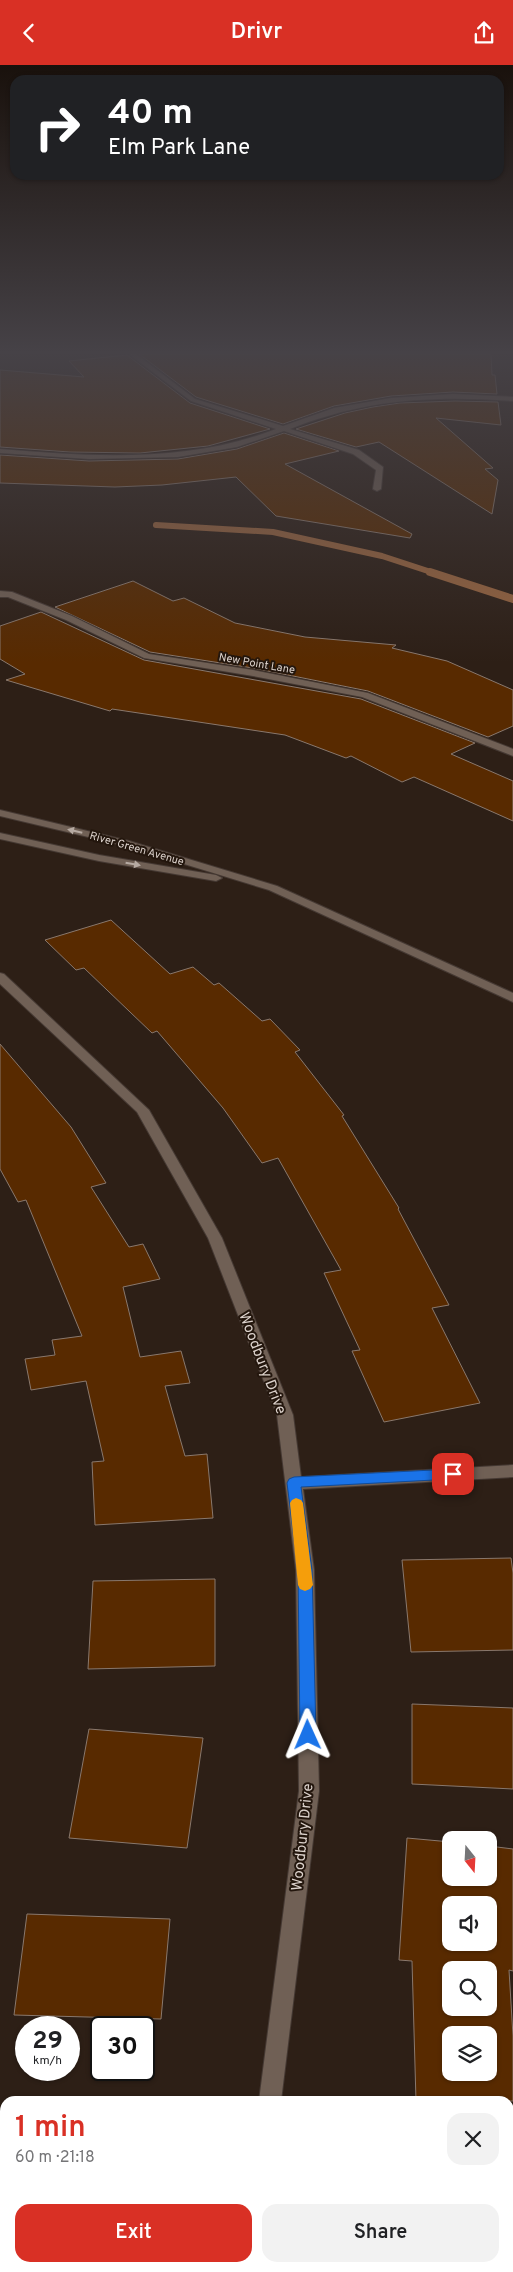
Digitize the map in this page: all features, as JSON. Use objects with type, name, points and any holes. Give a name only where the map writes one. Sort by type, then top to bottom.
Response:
[{"type":"street","points":[[65,457],[87,459],[146,457]]},
{"type":"street","points":[[363,457],[380,469],[377,489]]},
{"type":"street","name":"New Point Lane","points":[[0,594],[8,594],[69,618],[147,656],[254,673],[365,695],[513,753]]},
{"type":"street","name":"River Green Avenue","points":[[0,813],[125,843],[273,888],[513,998]]},
{"type":"street","name":"River Green Avenue","points":[[0,836],[99,858],[273,888]]},
{"type":"street","name":"Woodbury Drive","points":[[0,977],[142,1109],[215,1238],[285,1415],[305,1570],[309,1791],[271,2096]]},
{"type":"street","points":[[294,1483],[513,1471]]},
{"type":"building","points":[[0,457],[89,461],[178,459],[190,457],[314,457],[285,464],[412,534],[410,538],[276,516],[236,477],[162,485],[115,487],[0,483]]},
{"type":"building","points":[[403,457],[480,457],[493,468],[485,469],[498,480],[492,514]]},
{"type":"building","points":[[133,581],[173,601],[184,598],[235,623],[305,637],[396,645],[392,648],[447,661],[513,690],[513,726],[488,737],[368,691],[253,668],[150,652],[55,607]]},
{"type":"building","points":[[41,612],[144,660],[361,699],[475,743],[451,754],[513,781],[513,821],[414,777],[402,782],[351,756],[346,758],[285,735],[112,709],[110,711],[6,680],[25,674],[0,659],[0,626]]},
{"type":"building","points":[[111,920],[170,974],[193,967],[214,985],[219,983],[262,1021],[270,1019],[300,1050],[295,1052],[344,1115],[342,1116],[399,1208],[449,1305],[432,1308],[480,1403],[384,1422],[352,1351],[360,1350],[324,1273],[341,1270],[278,1158],[262,1163],[223,1108],[157,1031],[152,1033],[84,968],[76,970],[45,940]]},
{"type":"building","points":[[0,1044],[71,1127],[106,1183],[91,1187],[129,1247],[143,1244],[160,1279],[123,1287],[140,1357],[181,1351],[190,1383],[165,1386],[185,1456],[207,1454],[213,1518],[95,1525],[92,1462],[104,1461],[86,1381],[31,1390],[25,1359],[55,1355],[52,1340],[82,1336],[26,1200],[18,1202],[0,1169]]},
{"type":"building","points":[[511,1558],[513,1573],[513,1650],[411,1652],[402,1560]]},
{"type":"building","points":[[215,1579],[215,1666],[88,1669],[93,1581]]},
{"type":"building","points":[[412,1704],[513,1708],[513,1789],[412,1784]]},
{"type":"building","points":[[89,1729],[203,1738],[187,1848],[69,1838]]},
{"type":"building","points":[[407,1838],[442,1841],[442,1886],[498,1886],[498,1847],[513,1849],[513,1971],[509,1970],[513,2036],[513,2096],[416,2096],[412,1961],[399,1960]]},
{"type":"building","points":[[27,1914],[170,1919],[161,2019],[155,2019],[155,2016],[90,2017],[14,2015]]},
{"type":"waterway","points":[[156,525],[273,532],[382,556],[434,573]]},
{"type":"waterway","points":[[430,572],[513,599]]},
{"type":"slow traffic","points":[[296,1503],[305,1570],[305,1585]]},
{"type":"route","points":[[308,1735],[305,1570],[294,1483],[453,1474]]}]
